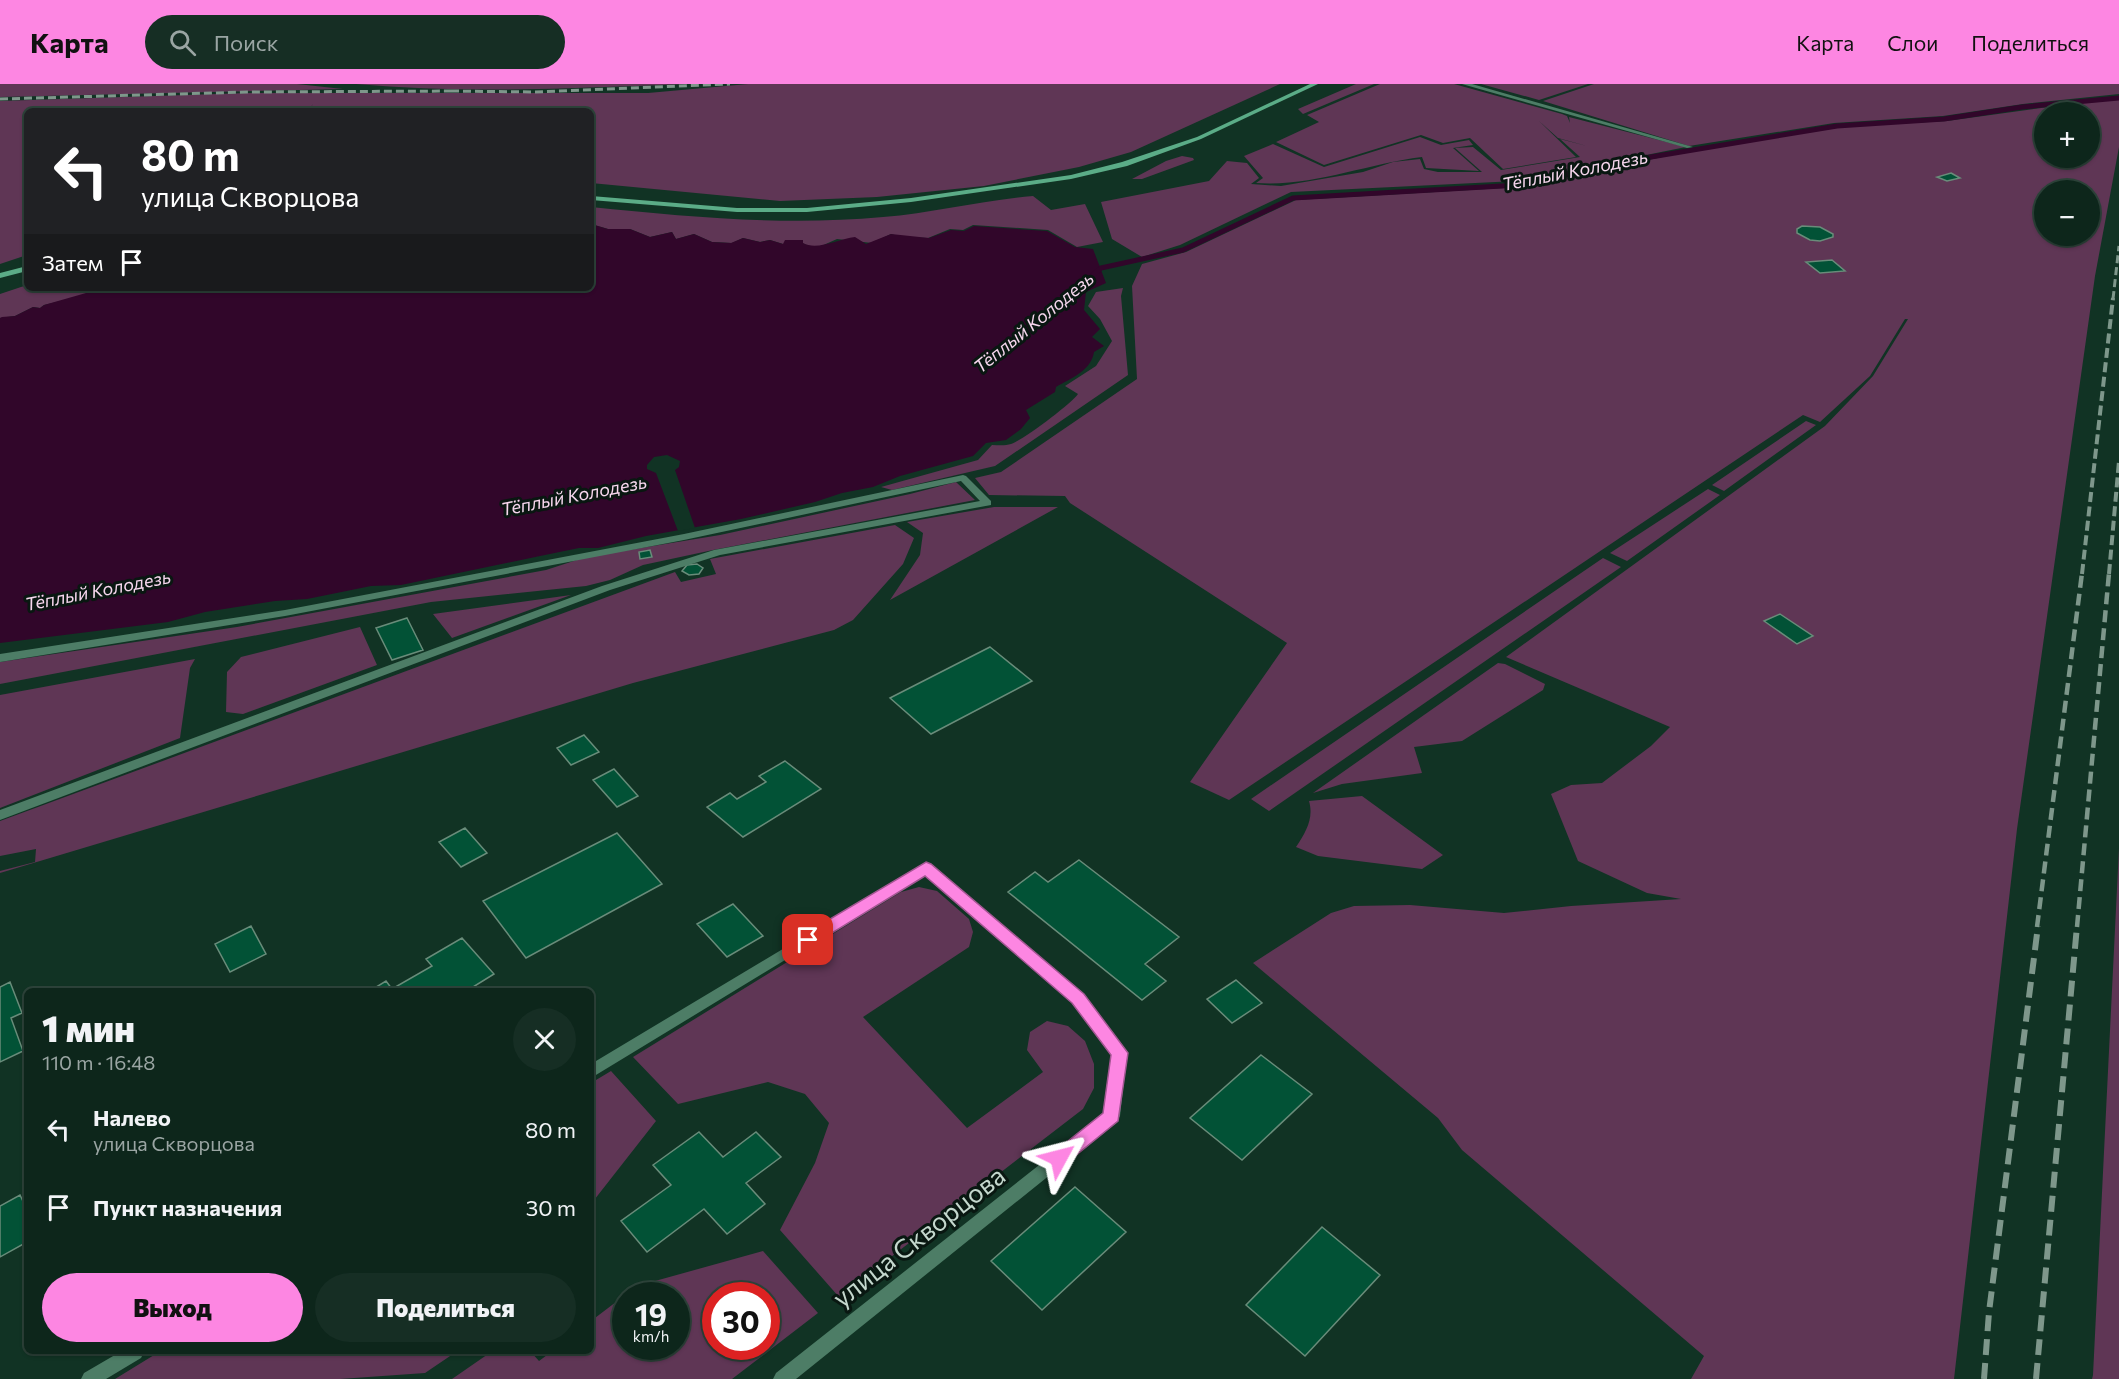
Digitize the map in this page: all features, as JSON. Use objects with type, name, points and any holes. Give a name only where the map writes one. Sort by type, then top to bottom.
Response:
[{"type":"main road","points":[[594,198],[737,210],[807,210],[922,198],[1071,177],[1124,164],[1198,138],[1315,84]]},
{"type":"main road","points":[[0,276],[24,269]]},
{"type":"street","points":[[1465,84],[1689,147]]},
{"type":"street","points":[[0,658],[319,607],[684,537],[963,478],[987,503],[718,552],[606,588],[0,814]]},
{"type":"street","name":"улица Скворцова","points":[[594,1070],[926,868],[1078,998],[1120,1053],[1112,1116],[782,1379]]},
{"type":"street","points":[[90,1379],[132,1354]]},
{"type":"shaded area","points":[[0,84],[297,84],[343,89],[0,97]]},
{"type":"shaded area","points":[[356,84],[687,84],[439,89]]},
{"type":"shaded area","points":[[748,84],[1280,84],[1131,152],[1079,167],[984,186],[877,197],[780,201],[594,183],[594,108],[311,108],[313,104],[310,108],[24,108],[24,256],[0,264],[0,101],[247,93],[648,93]]},
{"type":"shaded area","points":[[1356,84],[1374,84],[1303,114],[1298,109]]},
{"type":"shaded area","points":[[1380,84],[1454,84],[1562,114],[1567,116],[1570,123],[1569,117],[1686,147],[1516,181],[1291,192],[1180,245],[1142,257],[1112,239],[1101,202],[1209,181],[1227,161],[1247,163],[1259,178],[1251,184],[1281,186],[1363,172],[1393,162],[1420,159],[1424,169],[1438,172],[1482,172],[1455,148],[1473,147],[1501,170],[1580,157],[1560,139],[1587,146],[1558,138],[1539,121],[1576,157],[1503,169],[1470,138],[1443,143],[1421,135],[1324,165],[1276,142],[1319,122],[1307,115]]},
{"type":"shaded area","points":[[1481,84],[1588,84],[1539,100]]},
{"type":"shaded area","points":[[1594,84],[2119,84],[2119,94],[2034,102],[1943,116],[1834,123],[1689,146],[1543,101]]},
{"type":"shaded area","points":[[2119,100],[2119,147],[2095,276],[2017,829],[1954,1379],[1691,1379],[1704,1356],[1462,1150],[1438,1118],[1253,963],[1331,913],[1354,906],[1410,905],[1504,913],[1681,899],[1647,893],[1578,861],[1551,794],[1571,785],[1602,783],[1651,746],[1670,727],[1506,657],[1825,426],[1873,376],[1908,319],[1905,319],[1870,376],[1820,422],[1803,415],[1229,800],[1190,782],[1287,643],[1070,503],[1065,496],[989,495],[975,478],[1001,472],[1137,379],[1132,286],[1142,264],[1186,252],[1296,200],[1522,187],[1700,149],[1839,127],[1947,121],[2034,109],[2034,168],[2100,168],[2100,102],[2085,102]]},
{"type":"shaded area","points":[[1420,137],[1441,145],[1469,140],[1473,145],[1453,148],[1479,171],[1426,168],[1422,157],[1298,182],[1256,183],[1263,178],[1244,156],[1273,144],[1324,167]]},
{"type":"shaded area","points":[[1182,156],[1194,160],[1142,179],[1132,179],[1166,161]]},
{"type":"shaded area","points":[[1033,196],[1051,210],[1085,204],[1103,242],[1077,247],[1048,230],[973,225],[963,230],[950,229],[928,238],[902,237],[891,234],[872,243],[837,239],[819,247],[802,243],[783,244],[770,240],[760,242],[743,238],[732,243],[712,242],[694,234],[676,239],[672,232],[650,237],[630,229],[608,229],[594,225],[594,207],[701,217],[810,221],[902,215]]},
{"type":"shaded area","points":[[24,286],[24,291],[102,291],[44,305],[40,308],[33,307],[15,316],[0,318],[0,294]]},
{"type":"shaded area","points":[[1123,288],[1121,296],[1128,375],[995,466],[892,490],[881,487],[978,460],[992,445],[1006,445],[1017,441],[1066,405],[1078,394],[1065,386],[1096,366],[1112,341],[1100,319],[1088,306],[1096,292]]},
{"type":"shaded area","points":[[1806,421],[1816,425],[1724,491],[1712,485]]},
{"type":"shaded area","points":[[956,482],[975,500],[643,565],[610,580],[586,586],[431,602],[0,684],[0,662],[237,627],[546,570],[586,557],[720,535]]},
{"type":"shaded area","points":[[1708,489],[1720,495],[1627,561],[1610,553]]},
{"type":"shaded area","points":[[994,507],[1058,507],[890,600],[920,555],[923,533],[907,522]]},
{"type":"shaded area","points":[[895,525],[914,538],[903,564],[853,620],[834,630],[633,683],[0,873],[0,871],[35,862],[36,849],[0,856],[0,821],[675,572],[681,582],[716,574],[710,559]]},
{"type":"shaded area","points":[[1603,558],[1621,567],[1269,811],[1251,799]]},
{"type":"shaded area","points":[[571,595],[452,638],[433,614]]},
{"type":"shaded area","points":[[360,627],[377,665],[243,714],[226,712],[227,672],[241,657]]},
{"type":"shaded area","points":[[195,659],[190,668],[180,738],[0,808],[0,695]]},
{"type":"shaded area","points":[[1498,663],[1505,664],[1545,684],[1543,690],[1462,741],[1414,747],[1422,773],[1342,784],[1313,793]]},
{"type":"shaded area","points":[[1362,796],[1443,855],[1422,869],[1318,856],[1296,847],[1308,825],[1309,801]]},
{"type":"shaded area","points":[[2119,848],[2119,1379],[2092,1379],[2093,1375]]},
{"type":"shaded area","points":[[919,887],[937,891],[969,919],[973,932],[969,947],[863,1017],[967,1128],[1043,1072],[1027,1050],[1030,1032],[1047,1021],[1068,1026],[1085,1041],[1094,1064],[1094,1088],[1083,1109],[839,1297],[780,1230],[815,1163],[829,1123],[805,1094],[768,1082],[678,1104],[633,1057],[901,892]]},
{"type":"shaded area","points":[[611,1071],[656,1121],[594,1200],[594,1081]]},
{"type":"shaded area","points":[[763,1251],[818,1313],[780,1342],[780,1282],[702,1282],[702,1360],[757,1360],[732,1379],[452,1379],[488,1354],[533,1354],[539,1361],[548,1354],[594,1354],[594,1319],[612,1305],[612,1360],[690,1360],[690,1282],[651,1282]]},
{"type":"shaded area","points":[[156,1354],[453,1354],[425,1373],[340,1379],[115,1379]]},
{"type":"water","points":[[594,225],[608,229],[630,229],[650,237],[672,232],[676,239],[694,234],[712,242],[731,243],[743,238],[760,242],[770,240],[783,244],[785,240],[803,240],[803,243],[815,246],[855,237],[866,244],[891,234],[929,238],[951,230],[964,231],[974,226],[1047,231],[1075,247],[1093,249],[1106,283],[1086,292],[1084,310],[1100,329],[1092,337],[1104,346],[1094,352],[1085,369],[1026,410],[1030,418],[1021,429],[1006,440],[986,443],[973,456],[900,476],[873,487],[842,493],[815,502],[598,548],[579,548],[401,585],[371,586],[307,599],[275,601],[205,612],[168,622],[0,643],[0,318],[15,316],[33,307],[40,308],[93,291],[594,291]]},
{"type":"pier","points":[[667,455],[680,461],[679,467],[675,470],[695,528],[678,531],[656,473],[647,469],[647,465],[654,457]]},
{"type":"building","points":[[1951,173],[1960,178],[1947,181],[1937,177]]},
{"type":"building","points":[[1802,226],[1820,227],[1833,234],[1833,237],[1820,241],[1810,240],[1797,233],[1797,229]]},
{"type":"building","points":[[1832,260],[1845,271],[1820,273],[1806,262]]},
{"type":"building","points":[[650,550],[652,557],[640,559],[639,552]]},
{"type":"building","points":[[697,564],[703,568],[699,574],[689,575],[682,571],[687,565]]},
{"type":"building","points":[[1780,614],[1813,636],[1797,644],[1764,621]]},
{"type":"building","points":[[407,618],[423,650],[392,660],[376,628]]},
{"type":"building","points":[[990,647],[1032,681],[931,734],[890,698]]},
{"type":"building","points":[[584,735],[599,752],[571,765],[557,748]]},
{"type":"building","points":[[785,761],[821,789],[743,837],[707,807],[730,793],[737,799],[766,782],[759,776]]},
{"type":"building","points":[[614,769],[638,796],[617,807],[593,780]]},
{"type":"building","points":[[465,828],[487,853],[461,867],[439,842]]},
{"type":"building","points":[[617,833],[662,884],[526,958],[483,901]]},
{"type":"building","points":[[1079,860],[1179,937],[1145,964],[1166,981],[1142,1000],[1008,892],[1035,872],[1048,882]]},
{"type":"building","points":[[733,904],[763,936],[727,957],[697,924]]},
{"type":"building","points":[[251,926],[266,954],[230,972],[215,944]]},
{"type":"building","points":[[462,938],[494,974],[471,988],[394,988],[432,966],[426,959]]},
{"type":"building","points":[[1236,980],[1262,1003],[1232,1023],[1207,999]]},
{"type":"building","points":[[386,981],[391,988],[375,988]]},
{"type":"building","points":[[10,982],[22,1013],[11,1018],[23,1051],[0,1062],[0,987]]},
{"type":"building","points":[[1261,1055],[1312,1094],[1242,1160],[1190,1118]]},
{"type":"building","points":[[699,1132],[723,1157],[756,1132],[781,1157],[746,1183],[765,1204],[727,1234],[704,1209],[647,1252],[621,1221],[671,1185],[653,1165]]},
{"type":"building","points":[[1075,1187],[1126,1232],[1042,1310],[991,1261]]},
{"type":"building","points":[[20,1195],[24,1204],[24,1244],[0,1257],[0,1206]]},
{"type":"building","points":[[1322,1227],[1380,1275],[1305,1356],[1246,1305]]},
{"type":"waterway","name":"Тёплый Колодезь","points":[[1093,275],[1101,268],[1183,250],[1293,198],[1519,185],[1633,160],[1837,126],[1944,119],[2022,107],[2119,98]]},
{"type":"railway","points":[[453,91],[534,92],[730,84]]},
{"type":"railway","points":[[0,99],[247,92],[453,91]]},
{"type":"railway","points":[[453,91],[459,91]]},
{"type":"railway","points":[[2113,299],[2119,246]]},
{"type":"railway","points":[[2082,574],[2113,298]]},
{"type":"railway","points":[[2109,574],[2119,461]]},
{"type":"railway","points":[[2037,927],[2082,573]]},
{"type":"railway","points":[[2077,927],[2109,573]]},
{"type":"railway","points":[[1984,1379],[1989,1312],[2038,926]]},
{"type":"railway","points":[[2036,1379],[2077,926]]},
{"type":"route","points":[[808,940],[926,868],[1078,998],[1120,1053],[1112,1116],[1059,1158]]}]
